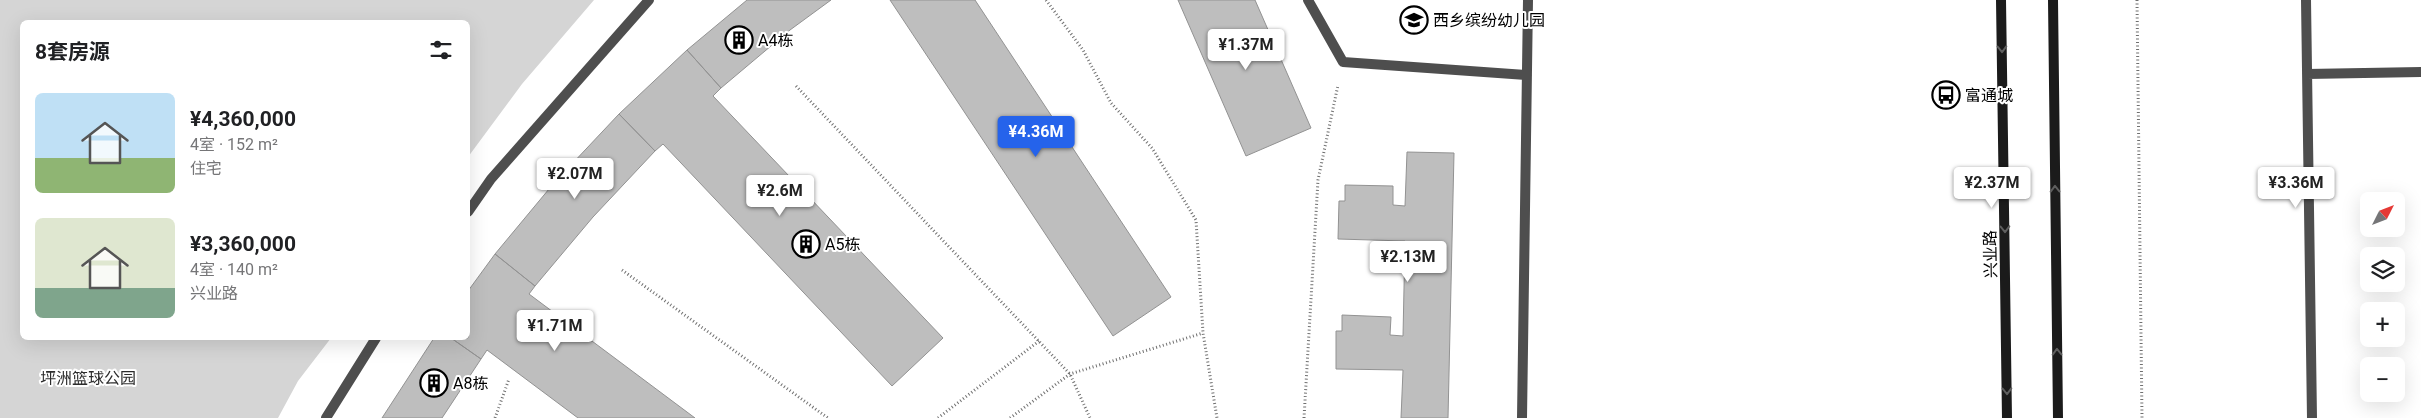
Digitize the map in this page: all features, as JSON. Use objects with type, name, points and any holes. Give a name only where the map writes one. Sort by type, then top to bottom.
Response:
[{"type":"main road","name":"兴业路","points":[[2001,0],[2007,418]]},
{"type":"main road","points":[[2053,0],[2058,418]]},
{"type":"street","points":[[470,209],[491,179],[649,0]]},
{"type":"street","points":[[1308,0],[1343,62],[1527,75]]},
{"type":"street","points":[[1522,418],[1528,0]]},
{"type":"street","points":[[2306,0],[2312,418]]},
{"type":"street","points":[[2307,74],[2421,72]]},
{"type":"street","points":[[326,418],[375,340]]},
{"type":"path","points":[[1046,0],[1083,50],[1112,103],[1152,148],[1196,220],[1203,332],[1217,418]]},
{"type":"path","points":[[2137,0],[2142,418]]},
{"type":"path","points":[[1304,418],[1318,180],[1343,62]]},
{"type":"path","points":[[796,86],[1070,374],[1090,418]]},
{"type":"path","points":[[622,270],[828,418]]},
{"type":"path","points":[[1010,418],[1070,374],[1203,332]]},
{"type":"path","points":[[938,418],[1039,341]]},
{"type":"path","points":[[495,418],[509,379]]},
{"type":"green space","name":"坪洲篮球公园","points":[[0,0],[594,0],[522,84],[470,154],[470,20],[20,20],[20,340],[329,340],[298,381],[278,418],[0,418]]},
{"type":"building","name":"A4栋","points":[[747,0],[831,0],[790,30],[721,88],[687,50]]},
{"type":"building","points":[[890,0],[975,0],[1171,297],[1113,336]]},
{"type":"building","points":[[1178,0],[1255,0],[1311,128],[1246,156]]},
{"type":"building","name":"A5栋","points":[[687,50],[721,88],[713,96],[943,338],[892,386],[663,144],[655,151],[619,114]]},
{"type":"building","points":[[619,114],[655,151],[593,217],[535,286],[495,254],[554,183]]},
{"type":"building","points":[[1407,152],[1454,153],[1448,418],[1401,418],[1403,370],[1336,369],[1336,331],[1342,331],[1342,315],[1391,317],[1390,335],[1403,336],[1405,241],[1338,239],[1339,201],[1345,201],[1345,185],[1393,186],[1393,205],[1405,206]]},
{"type":"building","points":[[495,254],[535,286],[529,294],[695,418],[578,418],[487,350],[481,359],[454,340],[470,340],[470,288]]},
{"type":"building","name":"A8栋","points":[[433,340],[454,340],[481,359],[442,418],[382,418]]},
{"type":"place","name":"西乡缤纷幼儿园","points":[[1414,20]]},
{"type":"place","name":"A4栋","points":[[739,40]]},
{"type":"place","name":"富通城","points":[[1946,95]]},
{"type":"place","name":"A5栋","points":[[806,244]]},
{"type":"place","name":"A8栋","points":[[434,383]]}]
